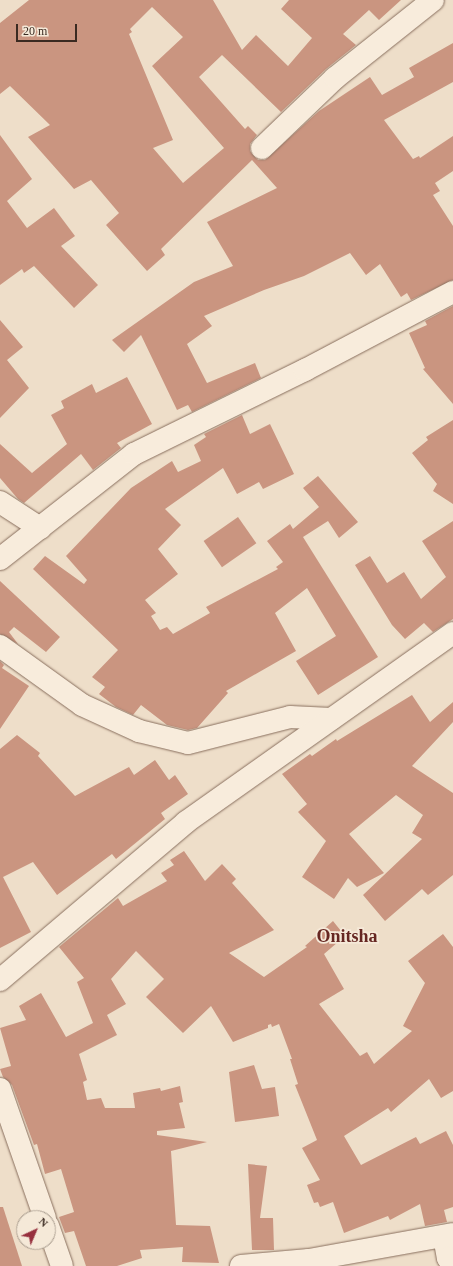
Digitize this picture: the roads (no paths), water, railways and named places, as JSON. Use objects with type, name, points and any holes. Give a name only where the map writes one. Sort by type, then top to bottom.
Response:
[{"type":"street","points":[[262,148],[335,78],[433,0]]},
{"type":"street","points":[[0,559],[134,454],[305,370],[453,292]]},
{"type":"street","points":[[0,502],[40,528]]},
{"type":"street","points":[[0,980],[186,822],[331,719],[450,641]]},
{"type":"street","points":[[0,646],[82,705],[139,731],[188,743],[290,716],[331,719]]},
{"type":"street","points":[[0,1089],[42,1210]]},
{"type":"street","points":[[241,1266],[309,1260],[448,1235],[453,1266]]},
{"type":"street","points":[[56,1249],[62,1266]]},
{"type":"district","name":"Onitsha","points":[[347,936]]}]
